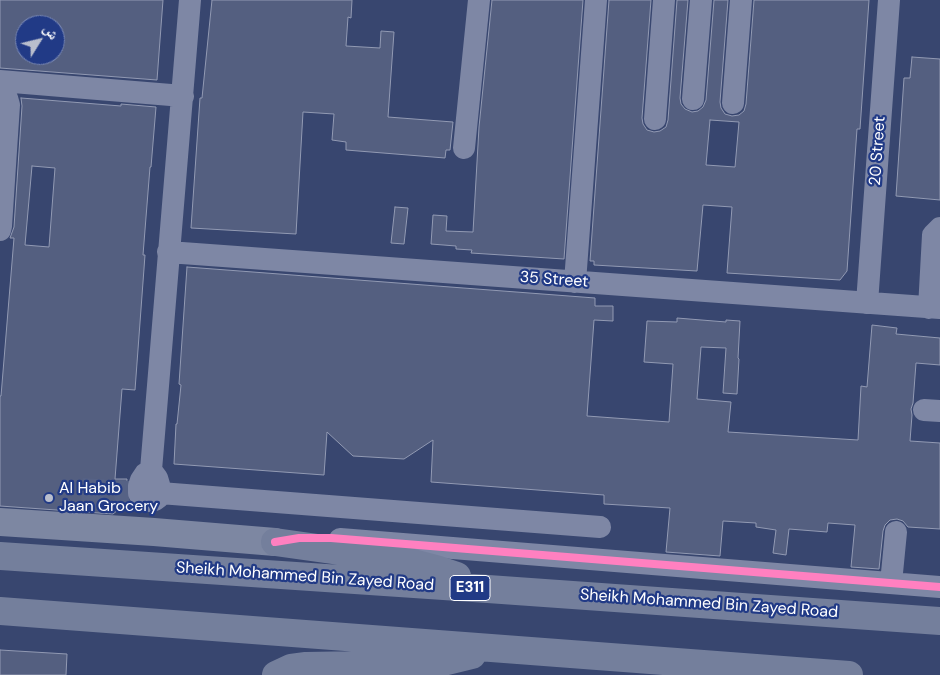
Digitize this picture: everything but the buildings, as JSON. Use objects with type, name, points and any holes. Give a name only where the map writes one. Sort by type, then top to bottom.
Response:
[{"type":"highway","points":[[275,542],[409,562],[436,569],[488,589]]},
{"type":"highway","name":"Sheikh Mohammed Bin Zayed Road","points":[[0,556],[940,621]]},
{"type":"highway","points":[[0,611],[849,675]]},
{"type":"highway","points":[[276,675],[291,668],[306,666],[443,662],[467,657],[489,648]]},
{"type":"main road","points":[[0,522],[275,542]]},
{"type":"street","points":[[190,0],[151,470],[141,480],[139,486],[143,493],[600,527]]},
{"type":"street","points":[[464,148],[479,0]]},
{"type":"street","points":[[576,282],[596,0]]},
{"type":"street","points":[[603,100],[609,0]]},
{"type":"street","points":[[654,119],[664,0]]},
{"type":"street","points":[[693,99],[701,0]]},
{"type":"street","points":[[733,103],[741,0]]},
{"type":"street","name":"20 Street","points":[[867,303],[889,0]]},
{"type":"street","points":[[0,81],[183,96]]},
{"type":"street","points":[[0,94],[7,98],[9,104],[0,230]]},
{"type":"street","points":[[935,308],[933,235],[940,228]]},
{"type":"street","name":"35 Street","points":[[168,252],[935,308]]},
{"type":"street","points":[[892,583],[896,532]]},
{"type":"street","points":[[275,542],[299,538],[331,538],[940,587]]},
{"type":"tunnel","points":[[82,489],[130,492]]},
{"type":"cycle path","points":[[275,542],[299,538],[331,538],[940,587]]},
{"type":"place","name":"Al Habib Jaan Grocery","points":[[49,498]]}]
